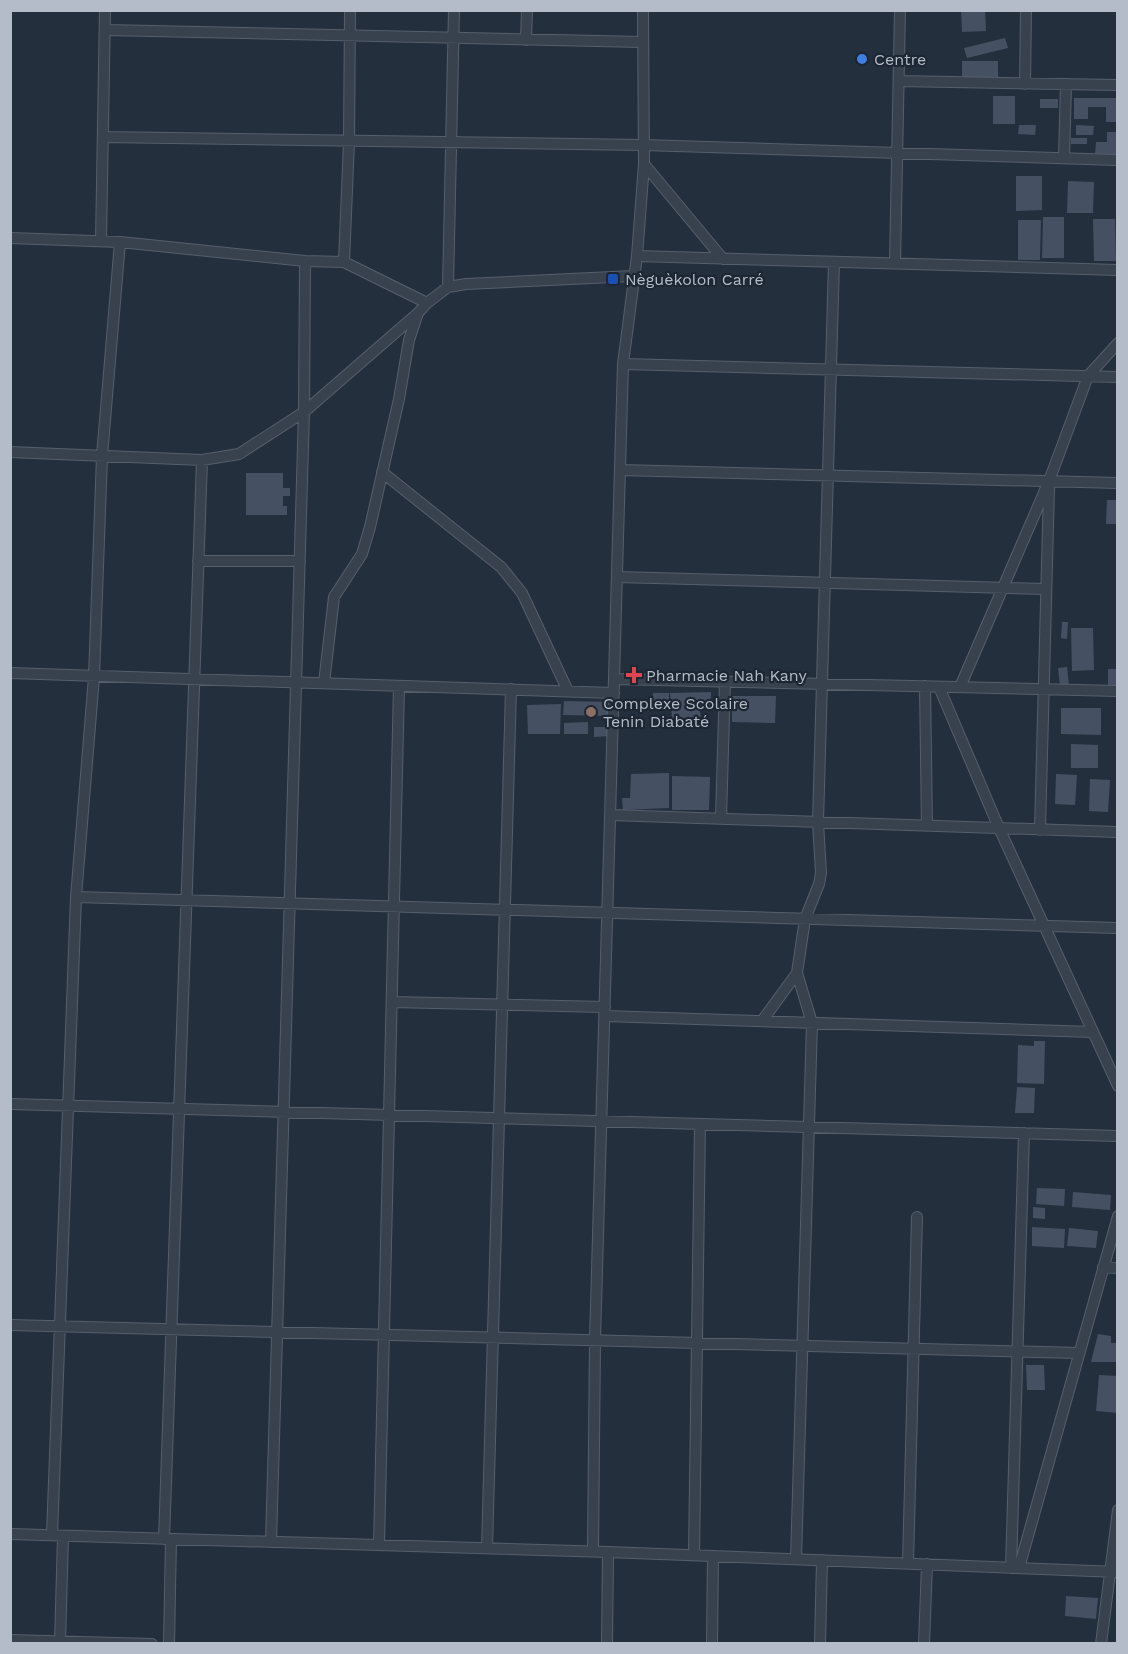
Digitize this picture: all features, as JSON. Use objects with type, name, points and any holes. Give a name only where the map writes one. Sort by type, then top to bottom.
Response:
[{"type":"street","points":[[101,241],[105,10]]},
{"type":"street","points":[[344,262],[349,141],[350,10]]},
{"type":"street","points":[[448,287],[454,10]]},
{"type":"street","points":[[526,40],[527,10]]},
{"type":"street","points":[[593,1551],[595,1340],[623,364],[644,164],[643,10]]},
{"type":"street","points":[[895,264],[900,10]]},
{"type":"street","points":[[1025,84],[1026,10]]},
{"type":"street","points":[[105,30],[643,42]]},
{"type":"street","points":[[899,81],[1118,85]]},
{"type":"street","points":[[1064,158],[1066,84]]},
{"type":"street","points":[[103,137],[452,144],[643,145],[1118,160]]},
{"type":"street","points":[[644,164],[723,259]]},
{"type":"street","points":[[10,238],[120,242],[305,261],[344,262],[427,303]]},
{"type":"street","points":[[60,1642],[58,1536],[60,1326],[76,897],[94,677],[102,456],[120,242]]},
{"type":"street","points":[[636,256],[1118,270]]},
{"type":"street","points":[[271,1542],[304,412],[305,261]]},
{"type":"street","points":[[796,1559],[812,1023],[797,973],[805,919],[821,873],[818,822],[834,262]]},
{"type":"street","points":[[10,452],[202,460],[239,454],[304,412],[448,287],[466,284],[633,276]]},
{"type":"street","points":[[324,683],[334,597],[362,554],[370,528],[399,399],[409,340],[418,313]]},
{"type":"street","points":[[960,687],[1049,481],[1088,376],[1118,343]]},
{"type":"street","points":[[623,364],[1118,377]]},
{"type":"street","points":[[169,1644],[167,1539],[171,1329],[202,460]]},
{"type":"street","points":[[620,470],[1118,483]]},
{"type":"street","points":[[382,472],[501,567],[522,593],[568,691]]},
{"type":"street","points":[[1040,830],[1049,481]]},
{"type":"street","points":[[198,561],[300,561]]},
{"type":"street","points":[[617,577],[1046,589]]},
{"type":"street","points":[[10,673],[614,693]]},
{"type":"street","points":[[614,679],[1118,691]]},
{"type":"street","points":[[721,818],[726,681]]},
{"type":"street","points":[[380,1545],[399,686]]},
{"type":"street","points":[[925,686],[927,826]]},
{"type":"street","points":[[939,687],[999,828],[1118,1086]]},
{"type":"street","points":[[487,1548],[511,689]]},
{"type":"street","points":[[611,814],[1118,832]]},
{"type":"street","points":[[76,897],[1118,928]]},
{"type":"street","points":[[762,1021],[797,973]]},
{"type":"street","points":[[392,1002],[502,1005],[762,1021],[1093,1032]]},
{"type":"street","points":[[10,1104],[1118,1136]]},
{"type":"street","points":[[694,1555],[700,1124]]},
{"type":"street","points":[[1015,1568],[1024,1133]]},
{"type":"street","points":[[1015,1568],[1118,1216]]},
{"type":"street","points":[[908,1563],[917,1217]]},
{"type":"street","points":[[1103,1267],[1118,1268]]},
{"type":"street","points":[[10,1325],[1078,1353]]},
{"type":"street","points":[[1101,1644],[1114,1572],[1118,1510]]},
{"type":"street","points":[[10,1534],[593,1551],[1114,1572]]},
{"type":"street","points":[[607,1644],[608,1552]]},
{"type":"street","points":[[712,1644],[713,1556]]},
{"type":"street","points":[[820,1644],[822,1560]]},
{"type":"street","points":[[924,1644],[927,1564]]},
{"type":"street","points":[[10,1640],[152,1644]]},
{"type":"building","points":[[961,10],[985,10],[986,31],[962,32]]},
{"type":"building","points":[[1005,38],[1008,48],[967,58],[964,48]]},
{"type":"building","points":[[962,61],[998,61],[998,78],[962,77]]},
{"type":"building","points":[[993,96],[1015,96],[1015,124],[993,124]]},
{"type":"building","points":[[1074,98],[1118,98],[1118,122],[1106,122],[1106,107],[1088,107],[1088,119],[1074,119]]},
{"type":"building","points":[[1040,99],[1058,99],[1058,108],[1040,108]]},
{"type":"building","points":[[1019,125],[1036,125],[1035,135],[1018,134]]},
{"type":"building","points":[[1076,125],[1094,126],[1093,135],[1076,135]]},
{"type":"building","points":[[1107,132],[1118,132],[1118,155],[1095,155],[1096,142],[1107,142]]},
{"type":"building","points":[[1071,138],[1087,138],[1087,144],[1071,144]]},
{"type":"building","points":[[1016,176],[1042,176],[1042,210],[1016,211]]},
{"type":"building","points":[[1068,181],[1094,182],[1093,213],[1067,213]]},
{"type":"building","points":[[1043,217],[1064,217],[1064,258],[1042,258]]},
{"type":"building","points":[[1093,219],[1115,219],[1116,261],[1094,261]]},
{"type":"building","points":[[1018,220],[1041,220],[1040,260],[1018,260]]},
{"type":"building","points":[[246,473],[283,473],[283,488],[290,488],[290,496],[283,496],[283,506],[287,506],[287,515],[246,515]]},
{"type":"building","points":[[1107,500],[1118,500],[1118,524],[1106,524]]},
{"type":"building","points":[[1062,622],[1068,622],[1067,639],[1061,638]]},
{"type":"building","points":[[1071,628],[1093,628],[1094,670],[1072,671]]},
{"type":"building","points":[[1067,667],[1069,686],[1060,686],[1058,668]]},
{"type":"building","points":[[1108,669],[1118,669],[1118,688],[1108,688]]},
{"type":"building","points":[[711,692],[711,707],[699,706],[701,718],[672,718],[670,693]]},
{"type":"building","points":[[653,693],[669,693],[669,706],[653,705]]},
{"type":"building","points":[[732,696],[776,696],[775,723],[732,722]]},
{"type":"building","points":[[564,701],[609,702],[609,716],[563,715]]},
{"type":"building","points":[[561,704],[560,734],[528,734],[527,705]]},
{"type":"building","points":[[1061,708],[1101,708],[1101,735],[1061,734]]},
{"type":"building","points":[[588,722],[588,734],[564,734],[564,723]]},
{"type":"building","points":[[594,727],[610,727],[610,736],[594,737]]},
{"type":"building","points":[[1071,744],[1098,745],[1098,768],[1071,768]]},
{"type":"building","points":[[669,773],[669,808],[623,810],[622,798],[630,798],[631,774]]},
{"type":"building","points":[[1056,774],[1077,775],[1075,805],[1055,804]]},
{"type":"building","points":[[672,776],[710,777],[709,810],[672,810]]},
{"type":"building","points":[[1090,779],[1110,780],[1108,812],[1089,811]]},
{"type":"building","points":[[1034,1041],[1045,1041],[1044,1084],[1017,1083],[1018,1045],[1034,1046]]},
{"type":"building","points":[[1017,1087],[1035,1088],[1034,1113],[1015,1113]]},
{"type":"building","points":[[1037,1188],[1065,1189],[1064,1206],[1036,1204]]},
{"type":"building","points":[[1073,1192],[1111,1195],[1110,1210],[1072,1207]]},
{"type":"building","points":[[1033,1207],[1045,1208],[1045,1219],[1033,1218]]},
{"type":"building","points":[[1032,1227],[1065,1229],[1064,1248],[1032,1246]]},
{"type":"building","points":[[1069,1228],[1098,1231],[1096,1248],[1067,1246]]},
{"type":"building","points":[[1098,1334],[1111,1336],[1111,1343],[1118,1343],[1118,1362],[1091,1362]]},
{"type":"building","points":[[1026,1365],[1044,1365],[1045,1390],[1027,1390]]},
{"type":"building","points":[[1099,1375],[1118,1376],[1118,1413],[1096,1411]]},
{"type":"building","points":[[1066,1596],[1098,1598],[1096,1619],[1065,1616]]},
{"type":"place","name":"Centre","points":[[862,59]]},
{"type":"place","name":"Nèguèkolon Carré","points":[[613,279]]},
{"type":"place","name":"Pharmacie Nah Kany","points":[[634,675]]},
{"type":"place","name":"Complexe Scolaire Tenin Diabaté","points":[[591,712]]}]
